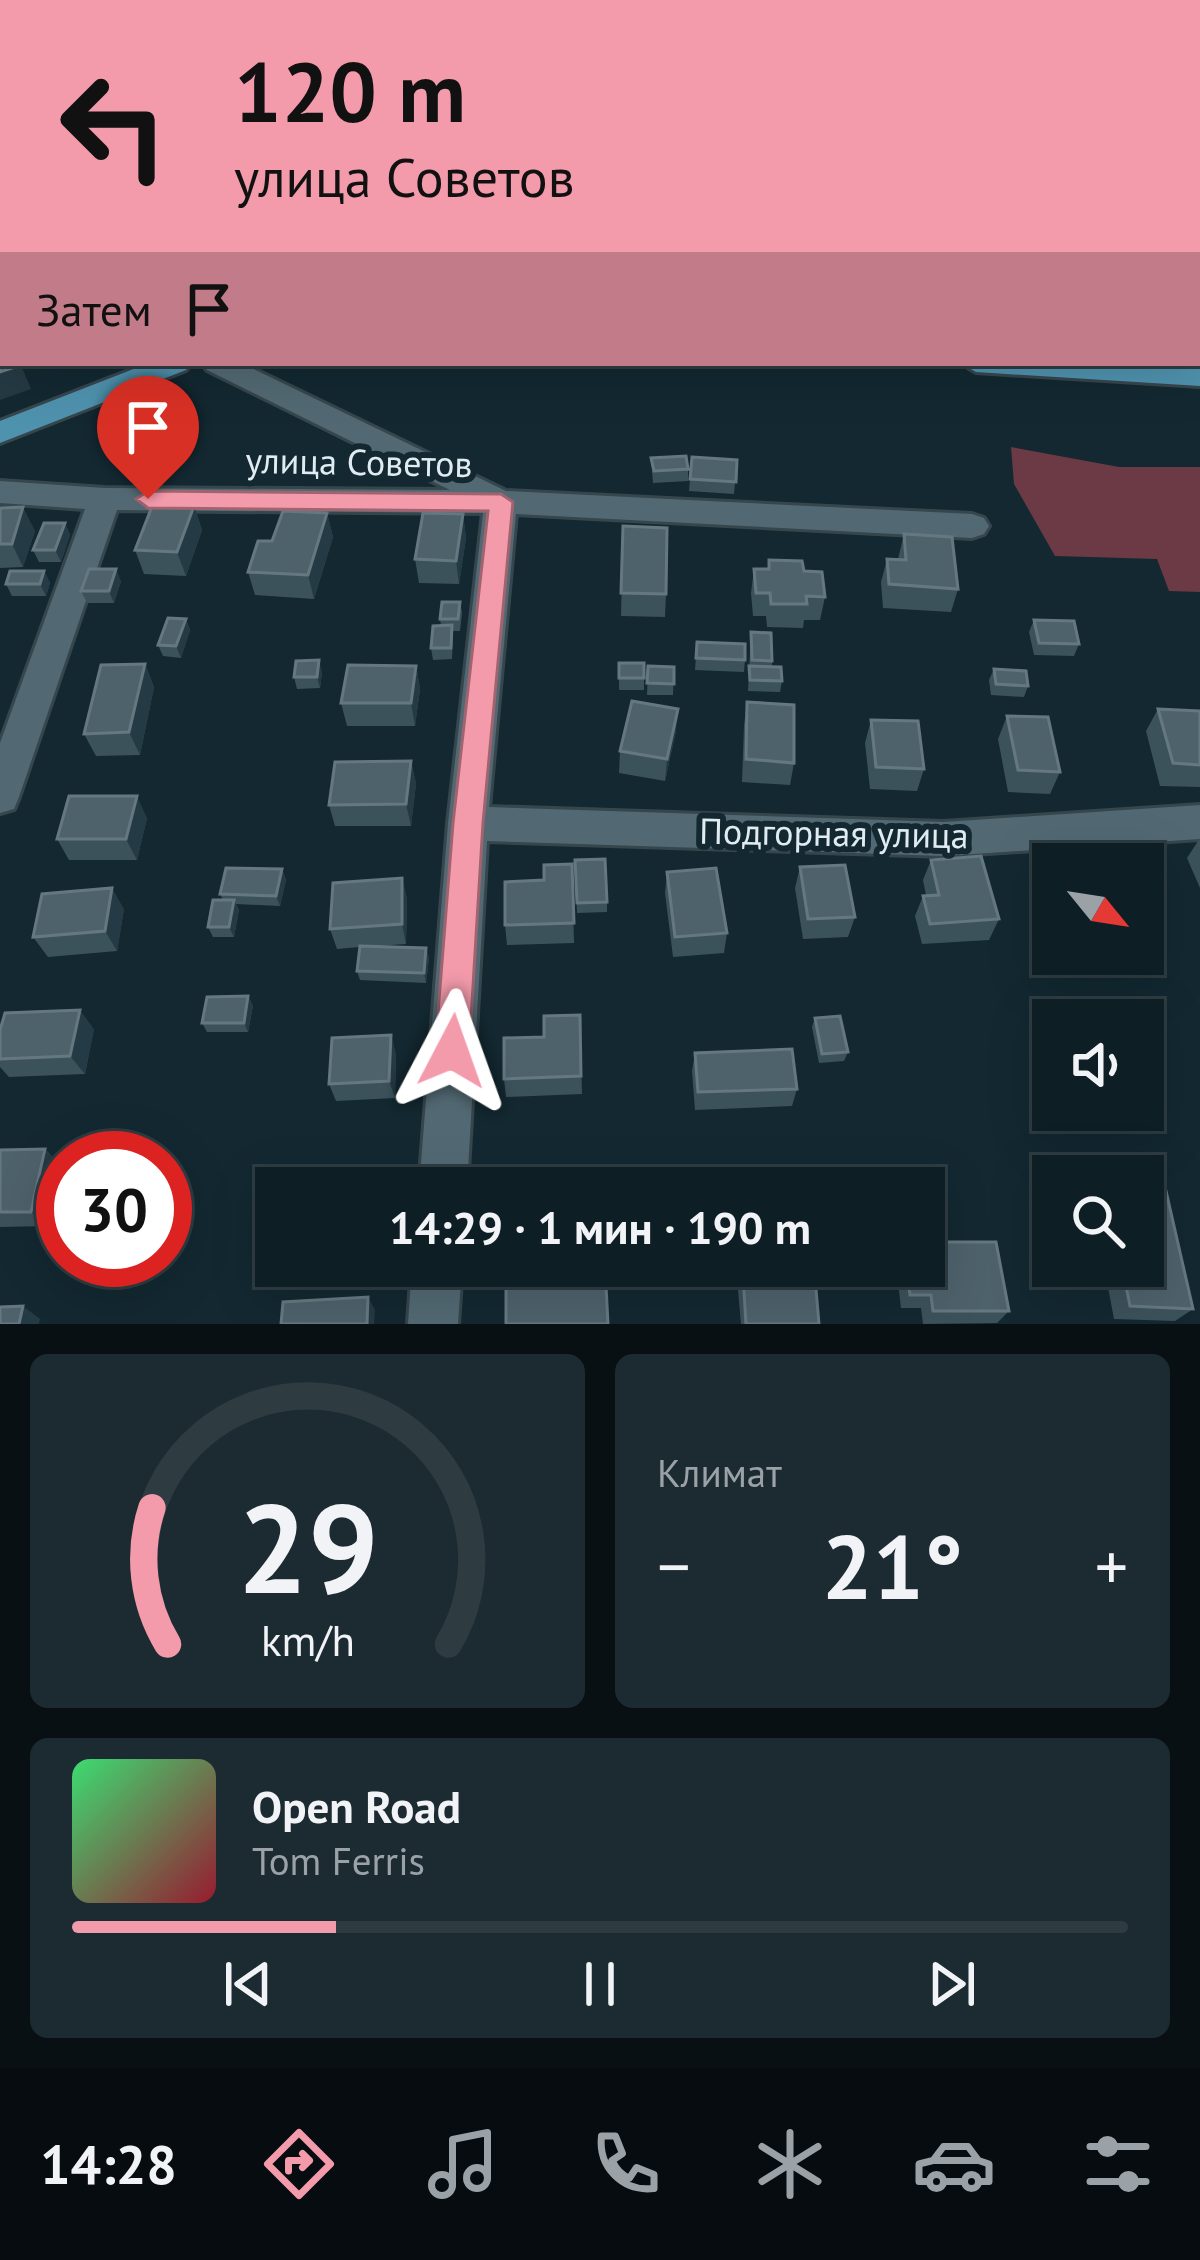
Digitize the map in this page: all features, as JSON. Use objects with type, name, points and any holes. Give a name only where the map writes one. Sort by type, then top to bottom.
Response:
[{"type":"main road","points":[[0,433],[168,366]]},
{"type":"main road","points":[[1028,366],[1200,376]]},
{"type":"street","name":"улица Советов","points":[[224,366],[501,502]]},
{"type":"street","name":"улица Советов","points":[[0,492],[104,499],[501,502],[972,526]]},
{"type":"street","points":[[0,797],[104,499]]},
{"type":"street","points":[[444,1167],[468,823],[501,502]]},
{"type":"street","name":"Подгорная улица","points":[[468,823],[944,839],[1200,822]]},
{"type":"street","points":[[434,1324],[436,1287]]},
{"type":"shaded area","points":[[1011,447],[1119,467],[1200,467],[1200,592],[1169,591],[1157,559],[1055,556],[1014,484]]},
{"type":"building","points":[[686,456],[688,469],[654,471],[651,458]]},
{"type":"building","points":[[692,457],[737,460],[736,482],[690,479]]},
{"type":"building","points":[[153,504],[194,506],[177,552],[135,550]]},
{"type":"building","points":[[23,507],[12,544],[0,544],[0,508]]},
{"type":"building","points":[[283,511],[327,513],[308,575],[248,572],[258,541],[272,541]]},
{"type":"building","points":[[423,513],[463,514],[456,561],[415,559]]},
{"type":"building","points":[[44,523],[65,523],[55,550],[33,550]]},
{"type":"building","points":[[623,526],[667,528],[666,594],[621,593]]},
{"type":"building","points":[[904,534],[952,537],[958,589],[889,584],[887,559],[906,560]]},
{"type":"building","points":[[769,560],[802,561],[804,571],[822,572],[825,597],[806,596],[807,604],[771,604],[770,593],[756,593],[754,569],[769,569]]},
{"type":"building","points":[[89,569],[116,569],[109,591],[81,591]]},
{"type":"building","points":[[10,571],[44,571],[40,584],[6,584]]},
{"type":"building","points":[[442,602],[460,602],[458,619],[440,619]]},
{"type":"building","points":[[168,618],[186,619],[176,646],[158,645]]},
{"type":"building","points":[[1034,620],[1074,621],[1079,644],[1039,643]]},
{"type":"building","points":[[452,625],[451,648],[431,648],[433,626]]},
{"type":"building","points":[[751,632],[771,633],[772,661],[752,660]]},
{"type":"building","points":[[697,642],[745,644],[745,660],[696,658]]},
{"type":"building","points":[[319,660],[317,677],[294,677],[296,661]]},
{"type":"building","points":[[619,663],[644,663],[644,678],[619,678]]},
{"type":"building","points":[[145,664],[129,732],[84,734],[101,665]]},
{"type":"building","points":[[348,665],[416,666],[411,703],[341,703]]},
{"type":"building","points":[[648,666],[674,667],[674,684],[647,683]]},
{"type":"building","points":[[749,666],[781,667],[782,681],[750,680]]},
{"type":"building","points":[[994,669],[1026,671],[1028,686],[996,684]]},
{"type":"building","points":[[632,701],[678,709],[667,759],[620,751]]},
{"type":"building","points":[[747,702],[794,705],[794,763],[746,759]]},
{"type":"building","points":[[1158,709],[1200,711],[1200,765],[1173,763]]},
{"type":"building","points":[[1007,716],[1048,717],[1060,772],[1018,770]]},
{"type":"building","points":[[871,720],[918,721],[924,769],[876,767]]},
{"type":"building","points":[[411,761],[406,804],[329,805],[335,762]]},
{"type":"building","points":[[69,796],[137,796],[126,839],[57,839]]},
{"type":"building","points":[[981,856],[999,919],[930,924],[923,896],[939,895],[931,860]]},
{"type":"building","points":[[605,859],[607,902],[577,903],[575,860]]},
{"type":"building","points":[[572,864],[574,923],[505,925],[505,882],[544,880],[544,865]]},
{"type":"building","points":[[845,865],[855,917],[808,919],[800,867]]},
{"type":"building","points":[[226,868],[282,869],[276,896],[220,894]]},
{"type":"building","points":[[716,868],[727,933],[675,937],[667,872]]},
{"type":"building","points":[[402,878],[402,924],[330,929],[333,883]]},
{"type":"building","points":[[112,888],[105,931],[33,937],[42,894]]},
{"type":"building","points":[[213,900],[234,900],[229,927],[208,927]]},
{"type":"building","points":[[360,946],[426,948],[424,973],[357,971]]},
{"type":"building","points":[[248,996],[244,1023],[202,1023],[207,997]]},
{"type":"building","points":[[80,1010],[70,1056],[0,1059],[5,1013]]},
{"type":"building","points":[[580,1015],[581,1076],[504,1079],[504,1038],[544,1037],[544,1016]]},
{"type":"building","points":[[840,1016],[848,1052],[822,1054],[815,1018]]},
{"type":"building","points":[[391,1035],[389,1081],[329,1084],[332,1038]]},
{"type":"building","points":[[792,1049],[797,1089],[698,1092],[695,1053]]},
{"type":"building","points":[[36,1149],[31,1212],[0,1212],[0,1150]]},
{"type":"building","points":[[1166,1191],[1193,1309],[1130,1306],[1126,1287],[1164,1287]]},
{"type":"building","points":[[945,1242],[996,1242],[1009,1311],[933,1311],[931,1295],[910,1295],[909,1287],[945,1287]]},
{"type":"building","points":[[506,1287],[606,1287],[608,1324],[506,1324]]},
{"type":"building","points":[[744,1287],[816,1287],[819,1324],[746,1324]]},
{"type":"building","points":[[368,1297],[367,1324],[281,1324],[283,1302]]},
{"type":"building","points":[[23,1306],[19,1324],[0,1324],[0,1307]]},
{"type":"route","points":[[148,499],[501,502],[468,823],[452,1051]]}]
